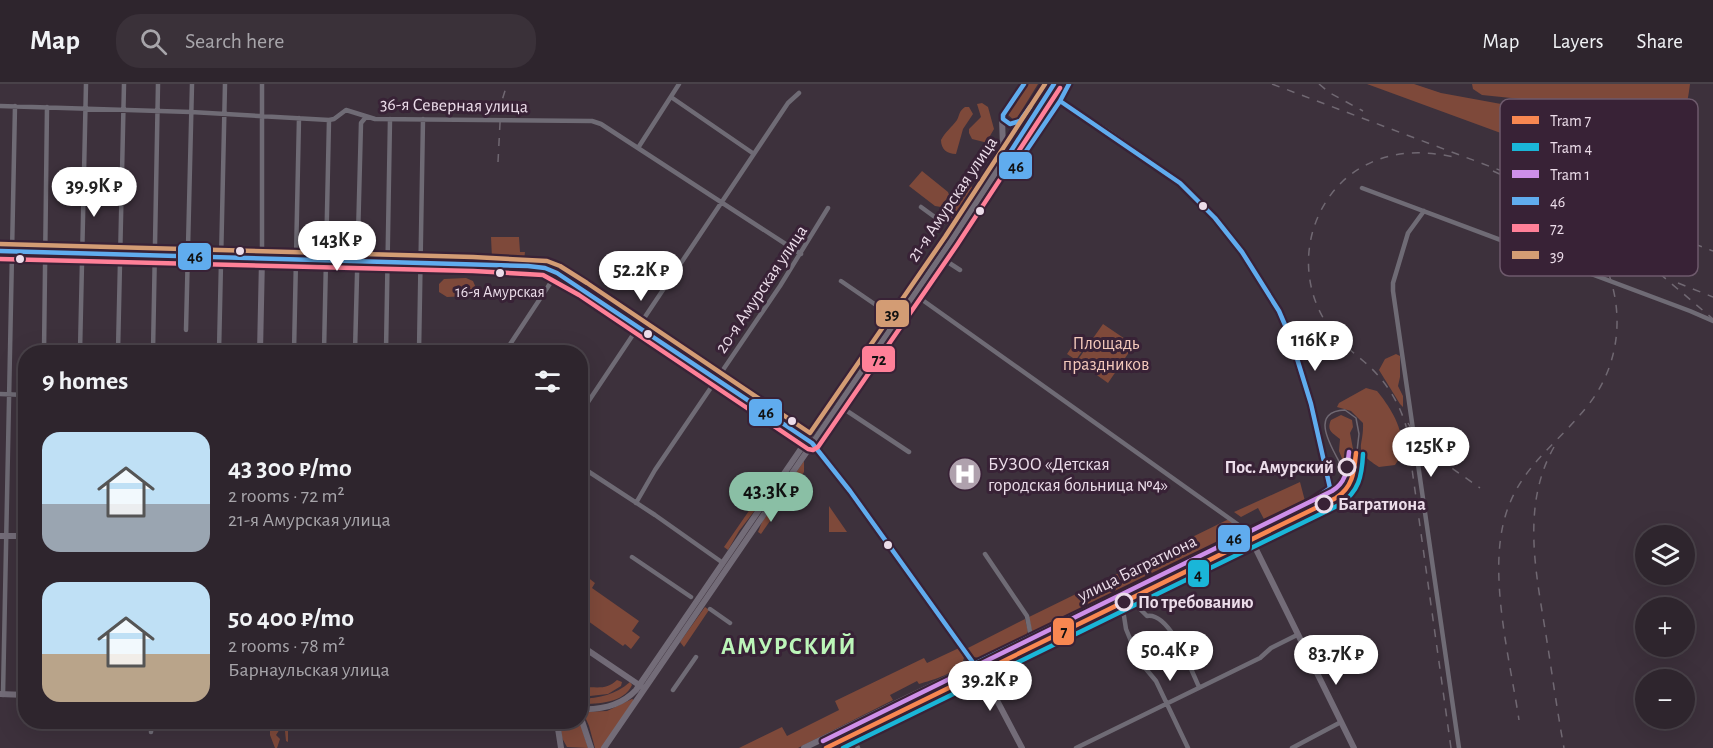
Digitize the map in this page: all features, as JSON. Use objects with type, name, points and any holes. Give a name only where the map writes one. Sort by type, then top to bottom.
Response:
[{"type":"street","points":[[80,345],[86,84]]},
{"type":"street","points":[[118,345],[124,84]]},
{"type":"street","points":[[153,345],[158,84]]},
{"type":"street","points":[[186,330],[192,84]]},
{"type":"street","points":[[219,345],[225,84]]},
{"type":"street","points":[[260,345],[262,84]]},
{"type":"street","points":[[638,148],[679,84]]},
{"type":"street","points":[[1001,154],[1003,115],[1024,84]]},
{"type":"street","name":"21-я Амурская улица","points":[[837,404],[892,316],[940,256],[998,171],[1053,84]]},
{"type":"street","points":[[998,171],[1016,166],[1069,84]]},
{"type":"street","name":"21-я Амурская улица","points":[[642,687],[723,563],[837,404],[1043,86]]},
{"type":"street","points":[[588,402],[720,202],[788,103],[799,93]]},
{"type":"street","points":[[671,97],[754,154]]},
{"type":"street","name":"улица Багратиона","points":[[804,748],[1311,501],[1330,488],[1326,463],[1304,380],[1285,322],[1242,252],[1192,194],[1172,176],[1060,101]]},
{"type":"street","name":"36-я Северная улица","points":[[0,106],[191,112],[329,120],[346,110],[366,117],[390,119],[592,121],[601,124],[801,254]]},
{"type":"street","points":[[15,106],[9,394],[3,536],[2,694],[18,695]]},
{"type":"street","points":[[44,345],[47,107]]},
{"type":"street","points":[[1003,115],[1004,121],[1010,124],[1017,123],[1023,118]]},
{"type":"street","points":[[355,345],[361,123],[366,117]]},
{"type":"street","points":[[294,345],[299,118]]},
{"type":"street","points":[[386,345],[390,119]]},
{"type":"street","points":[[418,345],[423,119]]},
{"type":"street","points":[[324,345],[329,120]]},
{"type":"street","points":[[1009,154],[1010,162],[1016,166]]},
{"type":"street","points":[[1362,188],[1500,240]]},
{"type":"street","points":[[921,207],[943,222]]},
{"type":"street","name":"20-я Амурская улица","points":[[636,503],[655,470],[801,254],[828,208]]},
{"type":"street","points":[[1424,212],[1408,233],[1393,283],[1393,291],[1459,748]]},
{"type":"street","points":[[0,251],[528,266],[545,268],[557,273],[809,441],[850,491],[974,664],[980,669],[1022,748]]},
{"type":"street","points":[[940,256],[960,270]]},
{"type":"street","points":[[510,345],[557,273]]},
{"type":"street","points":[[1596,276],[1713,321]]},
{"type":"street","points":[[841,281],[892,316]]},
{"type":"street","points":[[911,293],[1247,531],[1354,748]]},
{"type":"street","points":[[0,394],[18,395]]},
{"type":"street","points":[[837,404],[909,452]]},
{"type":"street","name":"21-я Амурская улица","points":[[642,687],[650,681],[809,441]]},
{"type":"street","points":[[588,471],[723,563]]},
{"type":"street","points":[[985,554],[1027,616],[1031,638]]},
{"type":"street","points":[[632,557],[691,597]]},
{"type":"street","points":[[1113,596],[1124,616],[1126,629],[1136,651],[1156,681],[1188,748]]},
{"type":"street","points":[[710,609],[730,623]]},
{"type":"street","points":[[1140,609],[1147,616],[1156,616],[1170,630],[1199,687]]},
{"type":"street","points":[[1076,748],[1260,658],[1271,648],[1297,635]]},
{"type":"street","points":[[588,650],[642,687]]},
{"type":"street","points":[[673,690],[696,657]]},
{"type":"street","points":[[588,709],[612,706],[642,687]]},
{"type":"street","points":[[604,748],[642,687]]},
{"type":"street","points":[[1292,748],[1341,722]]},
{"type":"street","points":[[848,726],[858,748]]},
{"type":"street","points":[[558,729],[561,748]]},
{"type":"street","points":[[585,729],[591,748]]},
{"type":"green space","points":[[1028,84],[1038,84],[1015,121],[1007,114]]},
{"type":"green space","points":[[1367,84],[1414,84],[1441,93],[1500,104],[1500,133]]},
{"type":"green space","points":[[1472,84],[1690,84],[1687,99],[1522,99],[1482,95],[1473,89]]},
{"type":"green space","points":[[982,103],[988,107],[994,129],[984,142],[972,139],[969,133],[969,129],[981,117],[977,104]]},
{"type":"green space","points":[[965,107],[969,107],[973,114],[963,129],[956,154],[950,153],[943,148],[941,140]]},
{"type":"green space","points":[[922,171],[948,192],[949,195],[941,207],[935,206],[909,186]]},
{"type":"green space","points":[[969,185],[974,188],[973,191],[951,224],[948,225],[945,222]]},
{"type":"green space","points":[[491,237],[519,237],[520,252],[525,252],[524,260],[492,258]]},
{"type":"green space","points":[[466,278],[473,281],[476,288],[470,296],[447,297],[439,292],[439,284],[444,279]]},
{"type":"green space","name":"Площадь праздников","points":[[1103,324],[1134,345],[1108,383],[1077,361]]},
{"type":"green space","points":[[1080,335],[1089,341],[1076,360],[1067,354]]},
{"type":"green space","points":[[1396,354],[1400,356],[1398,386],[1403,396],[1403,407],[1379,370],[1385,359]]},
{"type":"green space","points":[[1366,388],[1377,391],[1389,407],[1398,426],[1402,446],[1395,465],[1379,467],[1365,456],[1361,448],[1363,423],[1351,411],[1337,407],[1339,403]]},
{"type":"green space","points":[[1341,415],[1352,420],[1353,427],[1350,433],[1353,449],[1345,461],[1339,451],[1340,439],[1329,427],[1331,420]]},
{"type":"green space","points":[[804,461],[804,472],[761,534],[758,532],[762,522]]},
{"type":"green space","points":[[1300,482],[1305,501],[1265,521],[1258,508],[1241,517],[1234,512]]},
{"type":"green space","points":[[769,486],[766,496],[739,531],[728,550],[724,547],[764,489]]},
{"type":"green space","points":[[829,506],[847,532],[829,532]]},
{"type":"green space","points":[[1231,518],[1243,531],[1032,632],[1029,617]]},
{"type":"green space","points":[[588,578],[595,583],[592,588],[639,621],[632,631],[640,637],[631,649],[625,644],[623,646],[588,621]]},
{"type":"green space","points":[[705,607],[709,610],[684,647],[680,642]]},
{"type":"green space","points":[[1025,619],[1028,631],[1025,638],[979,658],[974,657],[966,649]]},
{"type":"green space","points":[[959,648],[964,658],[951,672],[919,684],[917,681],[890,695],[893,700],[798,748],[739,748],[782,727],[787,736],[839,710],[835,701],[924,658],[927,663]]},
{"type":"green space","points":[[617,680],[622,682],[621,686],[608,694],[588,696],[588,687],[606,687]]},
{"type":"green space","points":[[630,682],[632,685],[623,696],[617,699],[588,704],[588,698],[619,690]]},
{"type":"green space","points":[[634,700],[602,748],[595,748],[588,724],[588,712],[607,711]]},
{"type":"green space","points":[[270,729],[280,729],[276,735],[280,739],[277,748],[275,748]]},
{"type":"green space","points":[[280,729],[288,729],[288,742],[286,741],[285,731]]},
{"type":"green space","points":[[561,729],[582,729],[588,748],[567,747],[562,738]]},
{"type":"tram line","points":[[1341,465],[1326,432],[1325,423],[1334,412],[1345,410],[1356,418],[1359,434],[1357,451]]},
{"type":"tram line","name":"1","points":[[823,741],[1332,491],[1341,484],[1347,469],[1349,452]]},
{"type":"tram line","name":"7","points":[[826,748],[1336,498],[1349,484],[1356,453]]},
{"type":"tram line","name":"4","points":[[843,748],[1339,505],[1351,495],[1358,483],[1363,454]]},
{"type":"railway","points":[[498,162],[501,104],[507,84]]},
{"type":"railway","points":[[1272,84],[1500,170]]},
{"type":"railway","points":[[1319,84],[1330,93],[1363,111]]},
{"type":"railway","points":[[1451,748],[1406,426],[1396,401],[1381,378],[1337,338],[1319,309],[1312,291],[1309,251],[1319,214],[1330,196],[1343,181],[1356,171],[1369,163],[1398,154],[1427,153],[1458,158]]},
{"type":"railway","points":[[1493,171],[1500,174]]},
{"type":"railway","points":[[1698,245],[1713,251]]},
{"type":"railway","points":[[1519,720],[1502,618],[1500,540],[1505,517],[1519,485],[1539,458],[1585,409],[1601,385],[1612,360],[1617,333],[1616,306],[1609,276]]},
{"type":"railway","points":[[1662,276],[1713,319]]},
{"type":"railway","points":[[1678,283],[1713,297]]},
{"type":"railway","points":[[1408,423],[1422,443],[1480,488]]},
{"type":"railway","points":[[1554,447],[1537,492],[1534,540],[1538,588],[1564,748]]},
{"type":"transit line","name":"46","points":[[1024,84],[1003,115],[1003,119],[1010,124],[1020,121],[1030,107]]},
{"type":"transit line","name":"39","points":[[0,244],[547,261],[560,266],[587,283],[810,433],[945,237],[1045,84]]},
{"type":"transit line","name":"46","points":[[1054,84],[1009,154],[1010,162],[1016,166],[1069,84]]},
{"type":"transit line","name":"72","points":[[0,259],[473,271],[543,275],[579,295],[808,449],[813,450],[818,447],[957,245],[1060,88]]},
{"type":"transit line","name":"46","points":[[1060,101],[1180,183],[1215,218],[1242,252],[1279,311],[1291,339],[1311,404],[1330,488]]},
{"type":"transit line","name":"46","points":[[0,251],[528,266],[545,268],[557,273],[812,443],[850,491],[974,664]]},
{"type":"transit line","name":"46","points":[[974,664],[1311,501],[1330,488]]},
{"type":"place","name":"16-я Амурская","points":[[500,273]]},
{"type":"place","name":"Пос. Амурский","points":[[1347,467]]},
{"type":"place","name":"БУЗОО «Детская городская больница №4»","points":[[965,474]]},
{"type":"place","name":"Багратиона","points":[[1324,504]]},
{"type":"place","name":"По требованию","points":[[1124,602]]},
{"type":"district","name":"АМУРСКИЙ","points":[[789,646]]}]
